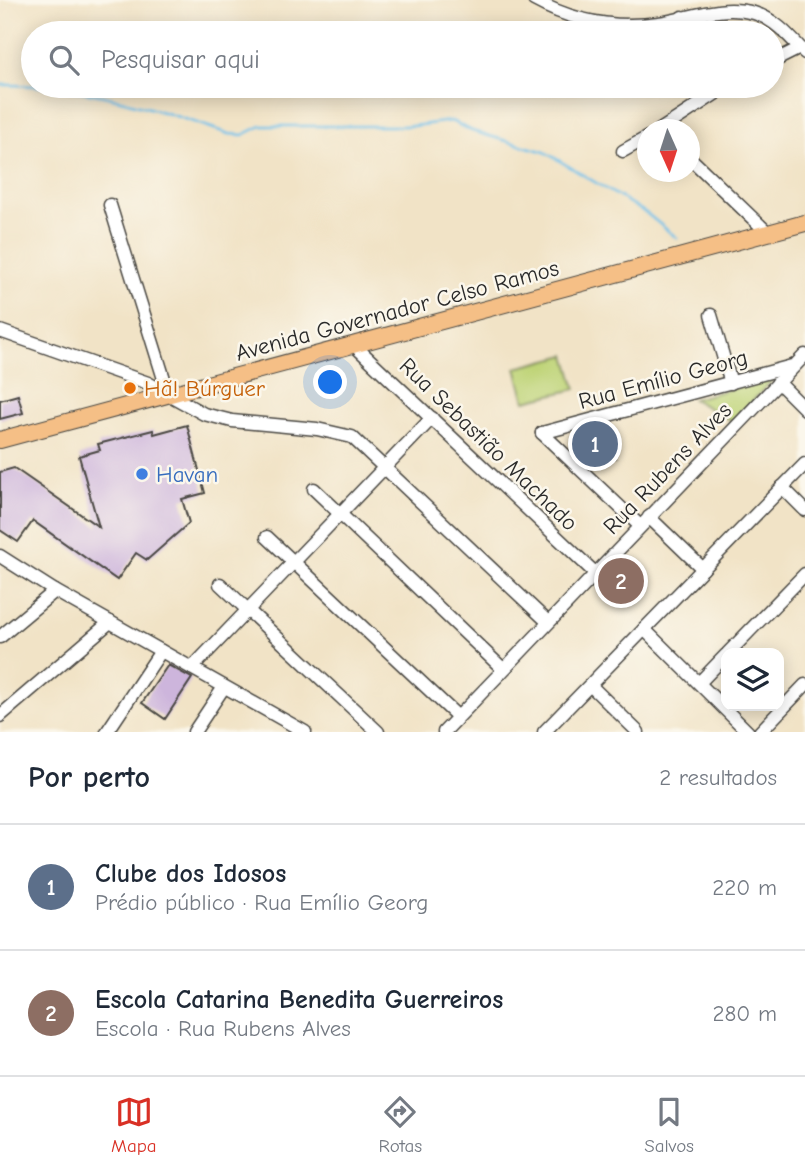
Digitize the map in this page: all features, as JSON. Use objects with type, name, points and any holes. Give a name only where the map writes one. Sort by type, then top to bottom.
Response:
[{"type":"main road","name":"Avenida Governador Celso Ramos","points":[[0,440],[805,223]]},
{"type":"street","points":[[534,0],[562,15],[590,21]]},
{"type":"street","points":[[659,21],[719,10],[754,13],[769,21]]},
{"type":"street","points":[[682,17],[684,21]]},
{"type":"street","points":[[784,34],[802,50],[784,57]]},
{"type":"street","points":[[677,119],[709,98]]},
{"type":"street","points":[[624,151],[637,143]]},
{"type":"street","points":[[700,168],[768,233]]},
{"type":"street","points":[[110,205],[169,395]]},
{"type":"street","points":[[711,315],[731,383]]},
{"type":"street","points":[[0,331],[148,383],[191,409],[217,418],[344,434],[358,441],[548,622]]},
{"type":"street","name":"Rua Sebastião Machado","points":[[354,345],[595,573]]},
{"type":"street","name":"Rua Rubens Alves","points":[[444,732],[805,355]]},
{"type":"street","name":"Rua Emílio Georg","points":[[640,526],[542,433],[794,366]]},
{"type":"street","points":[[779,382],[805,409]]},
{"type":"street","points":[[192,668],[432,418]]},
{"type":"street","points":[[544,732],[805,464]]},
{"type":"street","points":[[782,488],[805,510]]},
{"type":"street","points":[[314,489],[503,669]]},
{"type":"street","points":[[649,516],[703,569]]},
{"type":"street","points":[[267,537],[457,716]]},
{"type":"street","points":[[0,556],[55,591],[224,687],[284,727],[305,732]]},
{"type":"street","points":[[733,648],[805,574]]},
{"type":"street","points":[[220,584],[378,732]]},
{"type":"street","points":[[0,637],[55,591]]},
{"type":"street","points":[[0,716],[110,622]]},
{"type":"street","points":[[644,629],[748,732]]},
{"type":"street","points":[[107,732],[161,651]]},
{"type":"street","points":[[699,683],[721,660]]},
{"type":"street","points":[[590,685],[638,732]]},
{"type":"street","points":[[760,732],[805,685]]},
{"type":"street","points":[[194,732],[224,687]]},
{"type":"green space","points":[[566,355],[576,389],[525,401],[516,368]]},
{"type":"green space","points":[[775,377],[733,422],[693,399]]},
{"type":"building","points":[[18,395],[23,413],[0,419],[0,400]]},
{"type":"building","name":"Havan","points":[[187,425],[205,493],[182,499],[189,523],[147,560],[136,553],[117,580],[33,521],[18,542],[0,530],[0,472],[14,468],[99,527],[79,456],[100,450],[98,444],[153,430],[154,434]]},
{"type":"building","points":[[608,427],[616,458],[580,453],[575,436]]},
{"type":"building","points":[[168,665],[192,678],[165,719],[142,703]]},
{"type":"waterway","points":[[0,85],[21,85]]},
{"type":"waterway","points":[[112,98],[229,134],[243,135],[261,126],[413,126],[451,121],[472,131],[545,152],[646,213],[677,238]]},
{"type":"place","name":"Hã! Búrguer","points":[[130,388]]},
{"type":"place","name":"Clube dos Idosos","points":[[595,444]]},
{"type":"place","name":"Havan","points":[[142,474]]},
{"type":"place","name":"Escola Catarina Benedita Guerreiros","points":[[621,581]]}]
